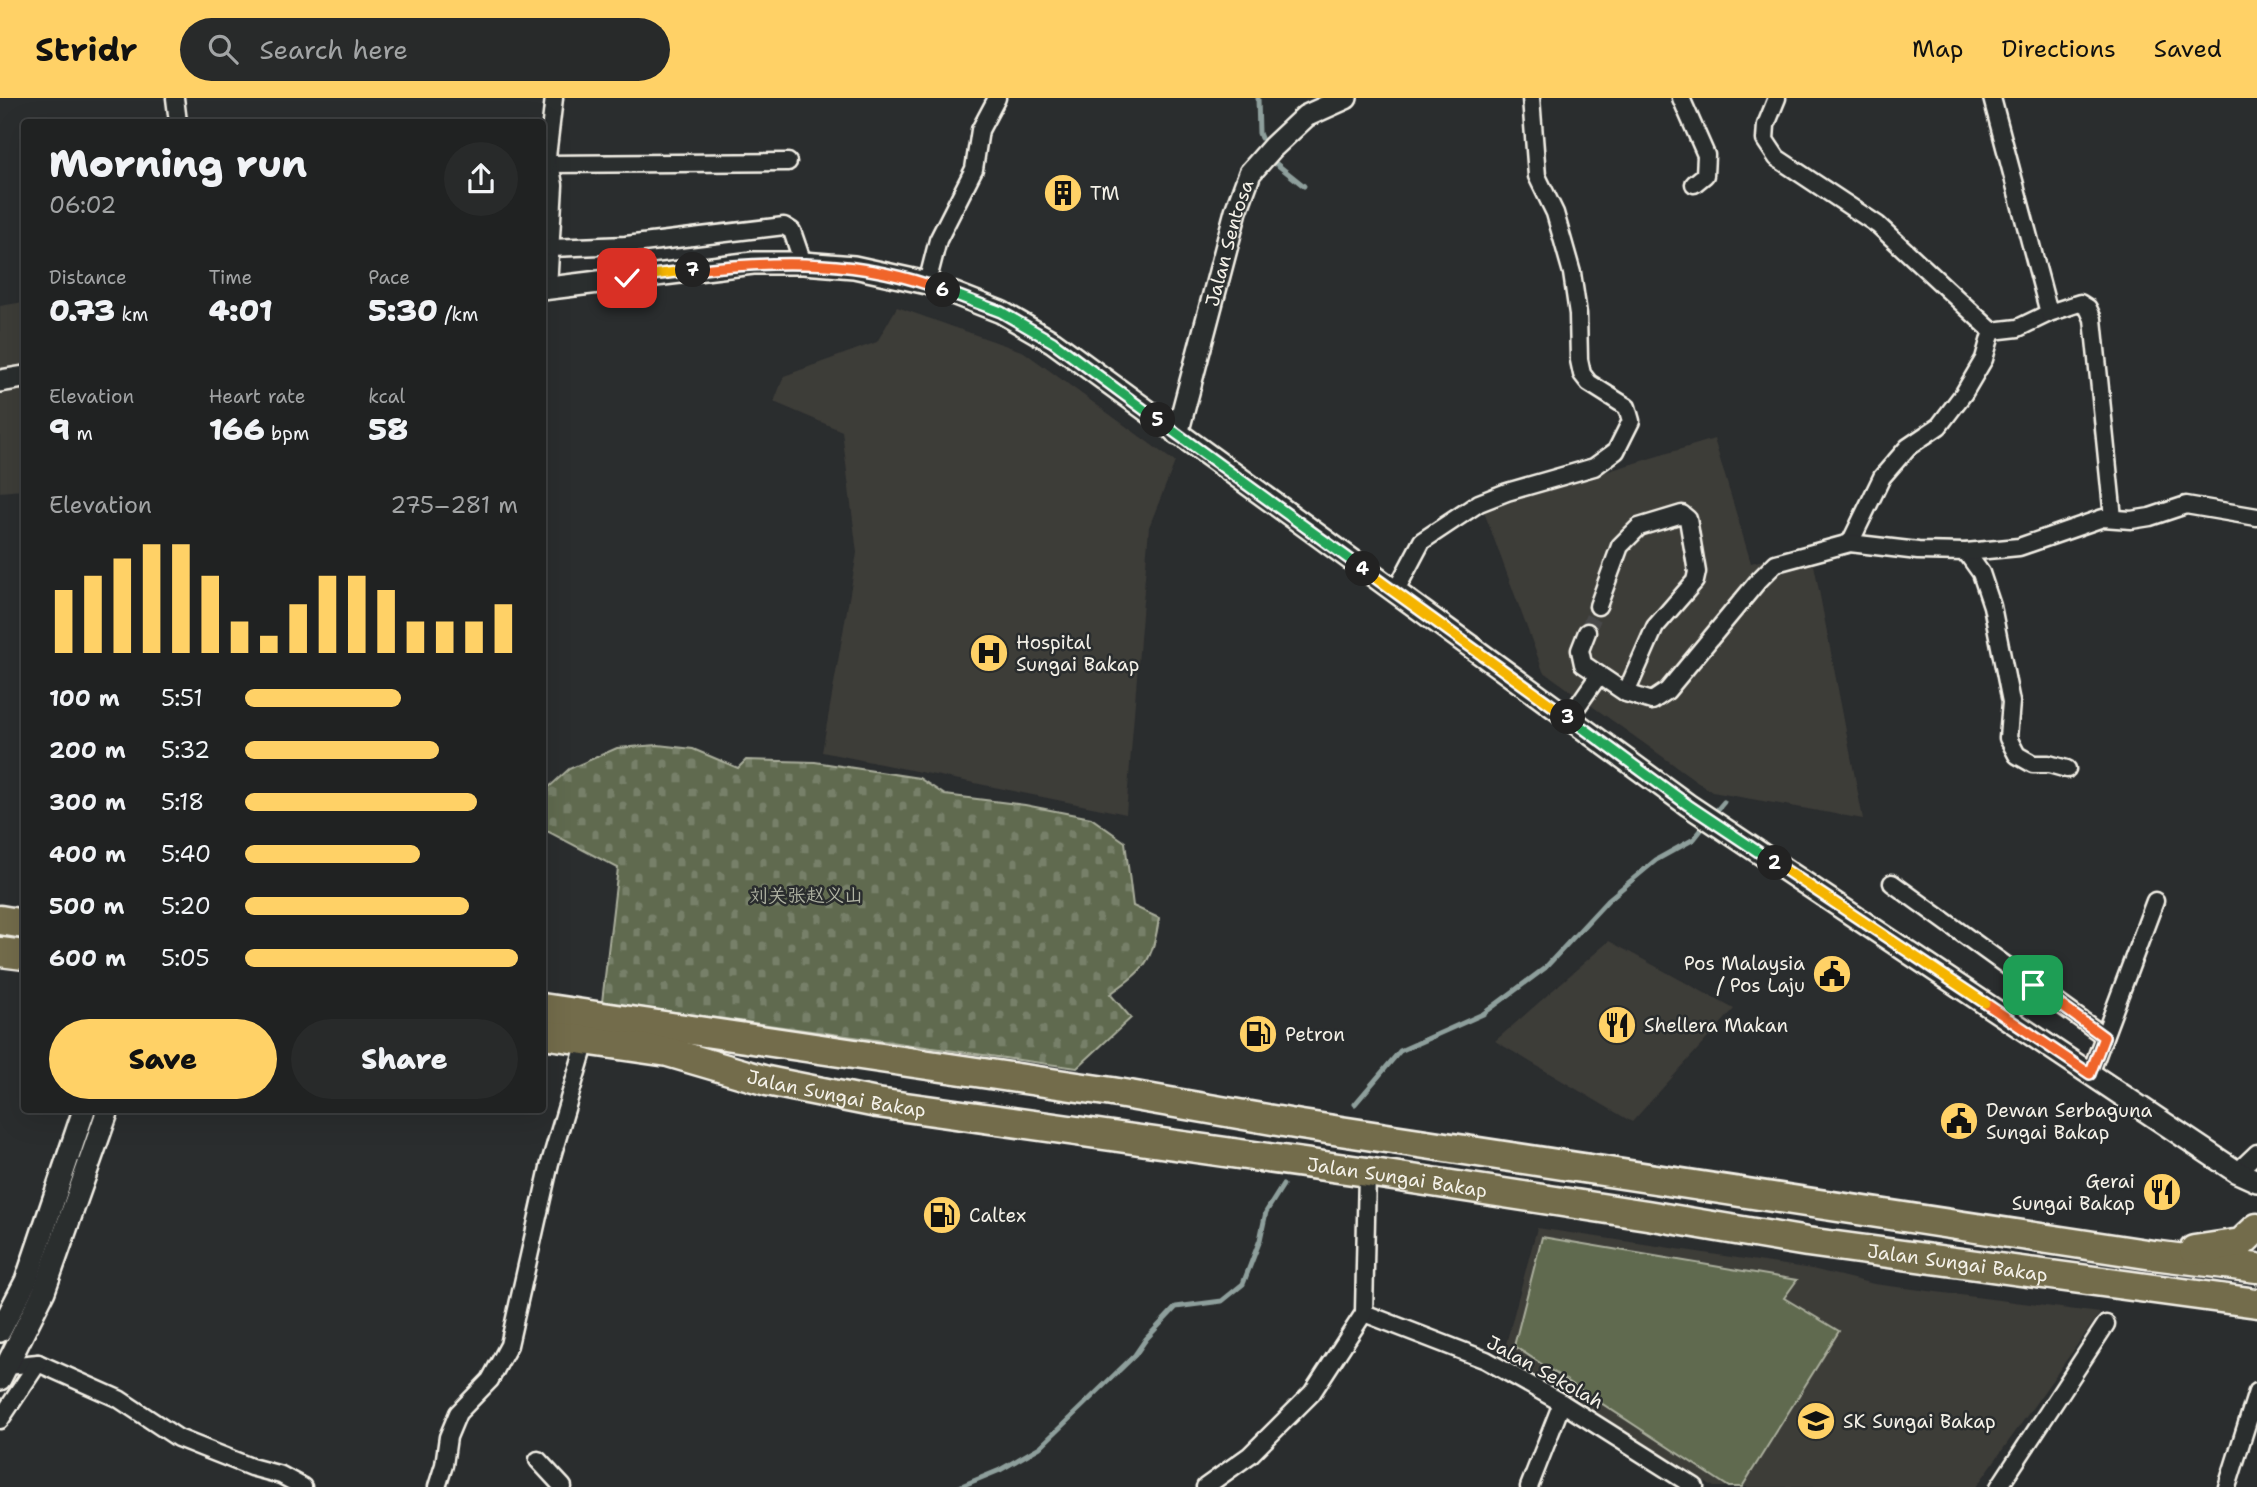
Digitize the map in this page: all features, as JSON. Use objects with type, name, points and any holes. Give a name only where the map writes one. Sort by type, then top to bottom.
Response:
[{"type":"highway","points":[[0,920],[21,924]]},
{"type":"highway","points":[[0,952],[21,955]]},
{"type":"highway","name":"Jalan Sungai Bakap","points":[[546,1009],[1112,1093],[1301,1125],[2153,1255],[2257,1268]]},
{"type":"highway","name":"Jalan Sungai Bakap","points":[[546,1034],[587,1038],[668,1052],[767,1081],[877,1103],[1367,1172],[1807,1242],[2257,1303]]},
{"type":"highway","points":[[2153,1255],[2241,1243],[2257,1228]]},
{"type":"main road","name":"Jalan Sentosa","points":[[1177,434],[1236,211],[1250,173],[1306,116],[1346,98]]},
{"type":"main road","points":[[546,289],[753,263],[803,263],[854,267],[927,284],[1001,312],[1053,342],[1688,805],[2249,1181]]},
{"type":"main road","points":[[0,381],[21,378]]},
{"type":"main road","points":[[0,1331],[26,1281],[83,1113]]},
{"type":"main road","points":[[2,1374],[44,1291],[107,1113]]},
{"type":"street","points":[[176,98],[178,119]]},
{"type":"street","points":[[546,159],[554,98]]},
{"type":"street","points":[[927,284],[938,240],[974,169],[980,131],[997,98]]},
{"type":"street","points":[[1395,592],[1422,541],[1479,503],[1507,492],[1594,467],[1616,451],[1631,421],[1627,407],[1589,383],[1582,374],[1578,360],[1578,314],[1572,273],[1555,213],[1537,176],[1531,98]]},
{"type":"street","points":[[1681,98],[1706,155],[1705,175],[1694,184]]},
{"type":"street","points":[[1777,98],[1766,125],[1765,141],[1777,158],[1878,225],[1992,331],[2018,328],[2049,313],[2080,303],[2088,308],[2092,319],[2113,517]]},
{"type":"street","points":[[1992,98],[2049,313]]},
{"type":"street","points":[[546,167],[788,162]]},
{"type":"street","points":[[546,168],[552,174],[554,186],[551,248],[546,282]]},
{"type":"street","points":[[551,248],[626,245],[784,226],[792,231],[803,263]]},
{"type":"street","points":[[626,245],[627,278]]},
{"type":"street","points":[[1850,543],[1882,477],[1908,447],[1939,426],[1964,393],[1984,359],[1992,331]]},
{"type":"street","points":[[1587,632],[1580,650],[1583,664],[1626,693],[1652,701],[1667,691],[1776,563],[1850,543],[1917,551],[1966,552],[2019,547],[2095,520],[2150,517],[2186,505],[2257,516]]},
{"type":"street","points":[[1598,606],[1620,546],[1639,527],[1682,514],[1688,519],[1697,572],[1695,581],[1656,627],[1626,693]]},
{"type":"street","points":[[1966,552],[1981,573],[1992,606],[2011,702],[2008,738],[2017,755],[2033,764],[2049,764],[2067,769]]},
{"type":"street","points":[[1569,718],[1599,675]]},
{"type":"street","points":[[1892,883],[2104,1037]]},
{"type":"street","points":[[2090,1074],[2155,901]]},
{"type":"street","points":[[437,1487],[444,1465],[448,1437],[458,1413],[490,1380],[509,1345],[550,1163],[587,1038]]},
{"type":"street","points":[[2249,1181],[2257,1153]]},
{"type":"street","points":[[1205,1487],[1250,1454],[1312,1393],[1364,1313],[1367,1172]]},
{"type":"street","name":"Jalan Sekolah","points":[[1364,1313],[1486,1360],[1562,1403],[1695,1487]]},
{"type":"street","points":[[1999,1487],[2106,1324]]},
{"type":"street","points":[[21,1338],[38,1363],[119,1399],[178,1438],[251,1467],[281,1475],[303,1487]]},
{"type":"street","points":[[2,1374],[38,1363]]},
{"type":"street","points":[[0,1420],[38,1363]]},
{"type":"street","points":[[2227,1487],[2257,1392]]},
{"type":"street","points":[[1529,1487],[1562,1403]]},
{"type":"street","points":[[538,1460],[563,1487]]},
{"type":"shaded area","points":[[21,302],[21,490],[0,492],[0,306]]},
{"type":"shaded area","name":"Hospital Sungai Bakap","points":[[897,307],[1024,352],[1175,462],[1149,527],[1126,814],[822,752],[857,553],[842,431],[774,402],[784,376],[877,342]]},
{"type":"shaded area","points":[[1714,439],[1751,563],[1811,549],[1863,819],[1712,792],[1543,671],[1483,509]]},
{"type":"shaded area","name":"Shellera Makan","points":[[1609,941],[1734,1009],[1632,1122],[1495,1041]]},
{"type":"shaded area","name":"SK Sungai Bakap","points":[[1537,1228],[1812,1269],[1874,1284],[2100,1313],[1976,1487],[1714,1487],[1503,1355]]},
{"type":"green space","name":"刘关张赵义山","points":[[658,745],[693,749],[738,768],[746,760],[815,762],[919,778],[945,795],[1025,805],[1091,818],[1125,842],[1133,906],[1159,918],[1154,945],[1145,963],[1132,978],[1110,994],[1131,1018],[1077,1068],[602,1002],[618,868],[546,831],[546,792],[569,769],[617,748]]},
{"type":"green space","points":[[1542,1237],[1797,1280],[1784,1298],[1839,1331],[1742,1487],[1729,1487],[1514,1346]]},
{"type":"waterway","points":[[1258,98],[1261,138]]},
{"type":"waterway","points":[[1274,162],[1304,186]]},
{"type":"waterway","points":[[1712,816],[1724,802]]},
{"type":"waterway","points":[[1355,1104],[1400,1051],[1483,1014],[1545,968],[1608,900],[1656,860],[1694,839],[1706,824]]},
{"type":"waterway","points":[[959,1487],[1000,1470],[1040,1447],[1135,1355],[1176,1307],[1222,1301],[1243,1284],[1260,1240],[1266,1212],[1283,1185]]},
{"type":"tunnel","points":[[1587,632],[1598,606]]},
{"type":"place","name":"TM","points":[[1063,193]]},
{"type":"place","name":"Hospital Sungai Bakap","points":[[989,653]]},
{"type":"place","name":"Pos Malaysia / Pos Laju","points":[[1832,974]]},
{"type":"place","name":"Shellera Makan","points":[[1617,1025]]},
{"type":"place","name":"Petron","points":[[1258,1034]]},
{"type":"place","name":"Dewan Serbaguna Sungai Bakap","points":[[1959,1121]]},
{"type":"place","name":"Gerai Sungai Bakap","points":[[2162,1192]]},
{"type":"place","name":"Caltex","points":[[942,1215]]},
{"type":"place","name":"SK Sungai Bakap","points":[[1816,1421]]},
{"type":"route","points":[[627,278],[753,263],[854,267],[927,284],[1001,312],[1053,342],[1688,805],[2090,1074],[2104,1037],[2033,985]]}]
